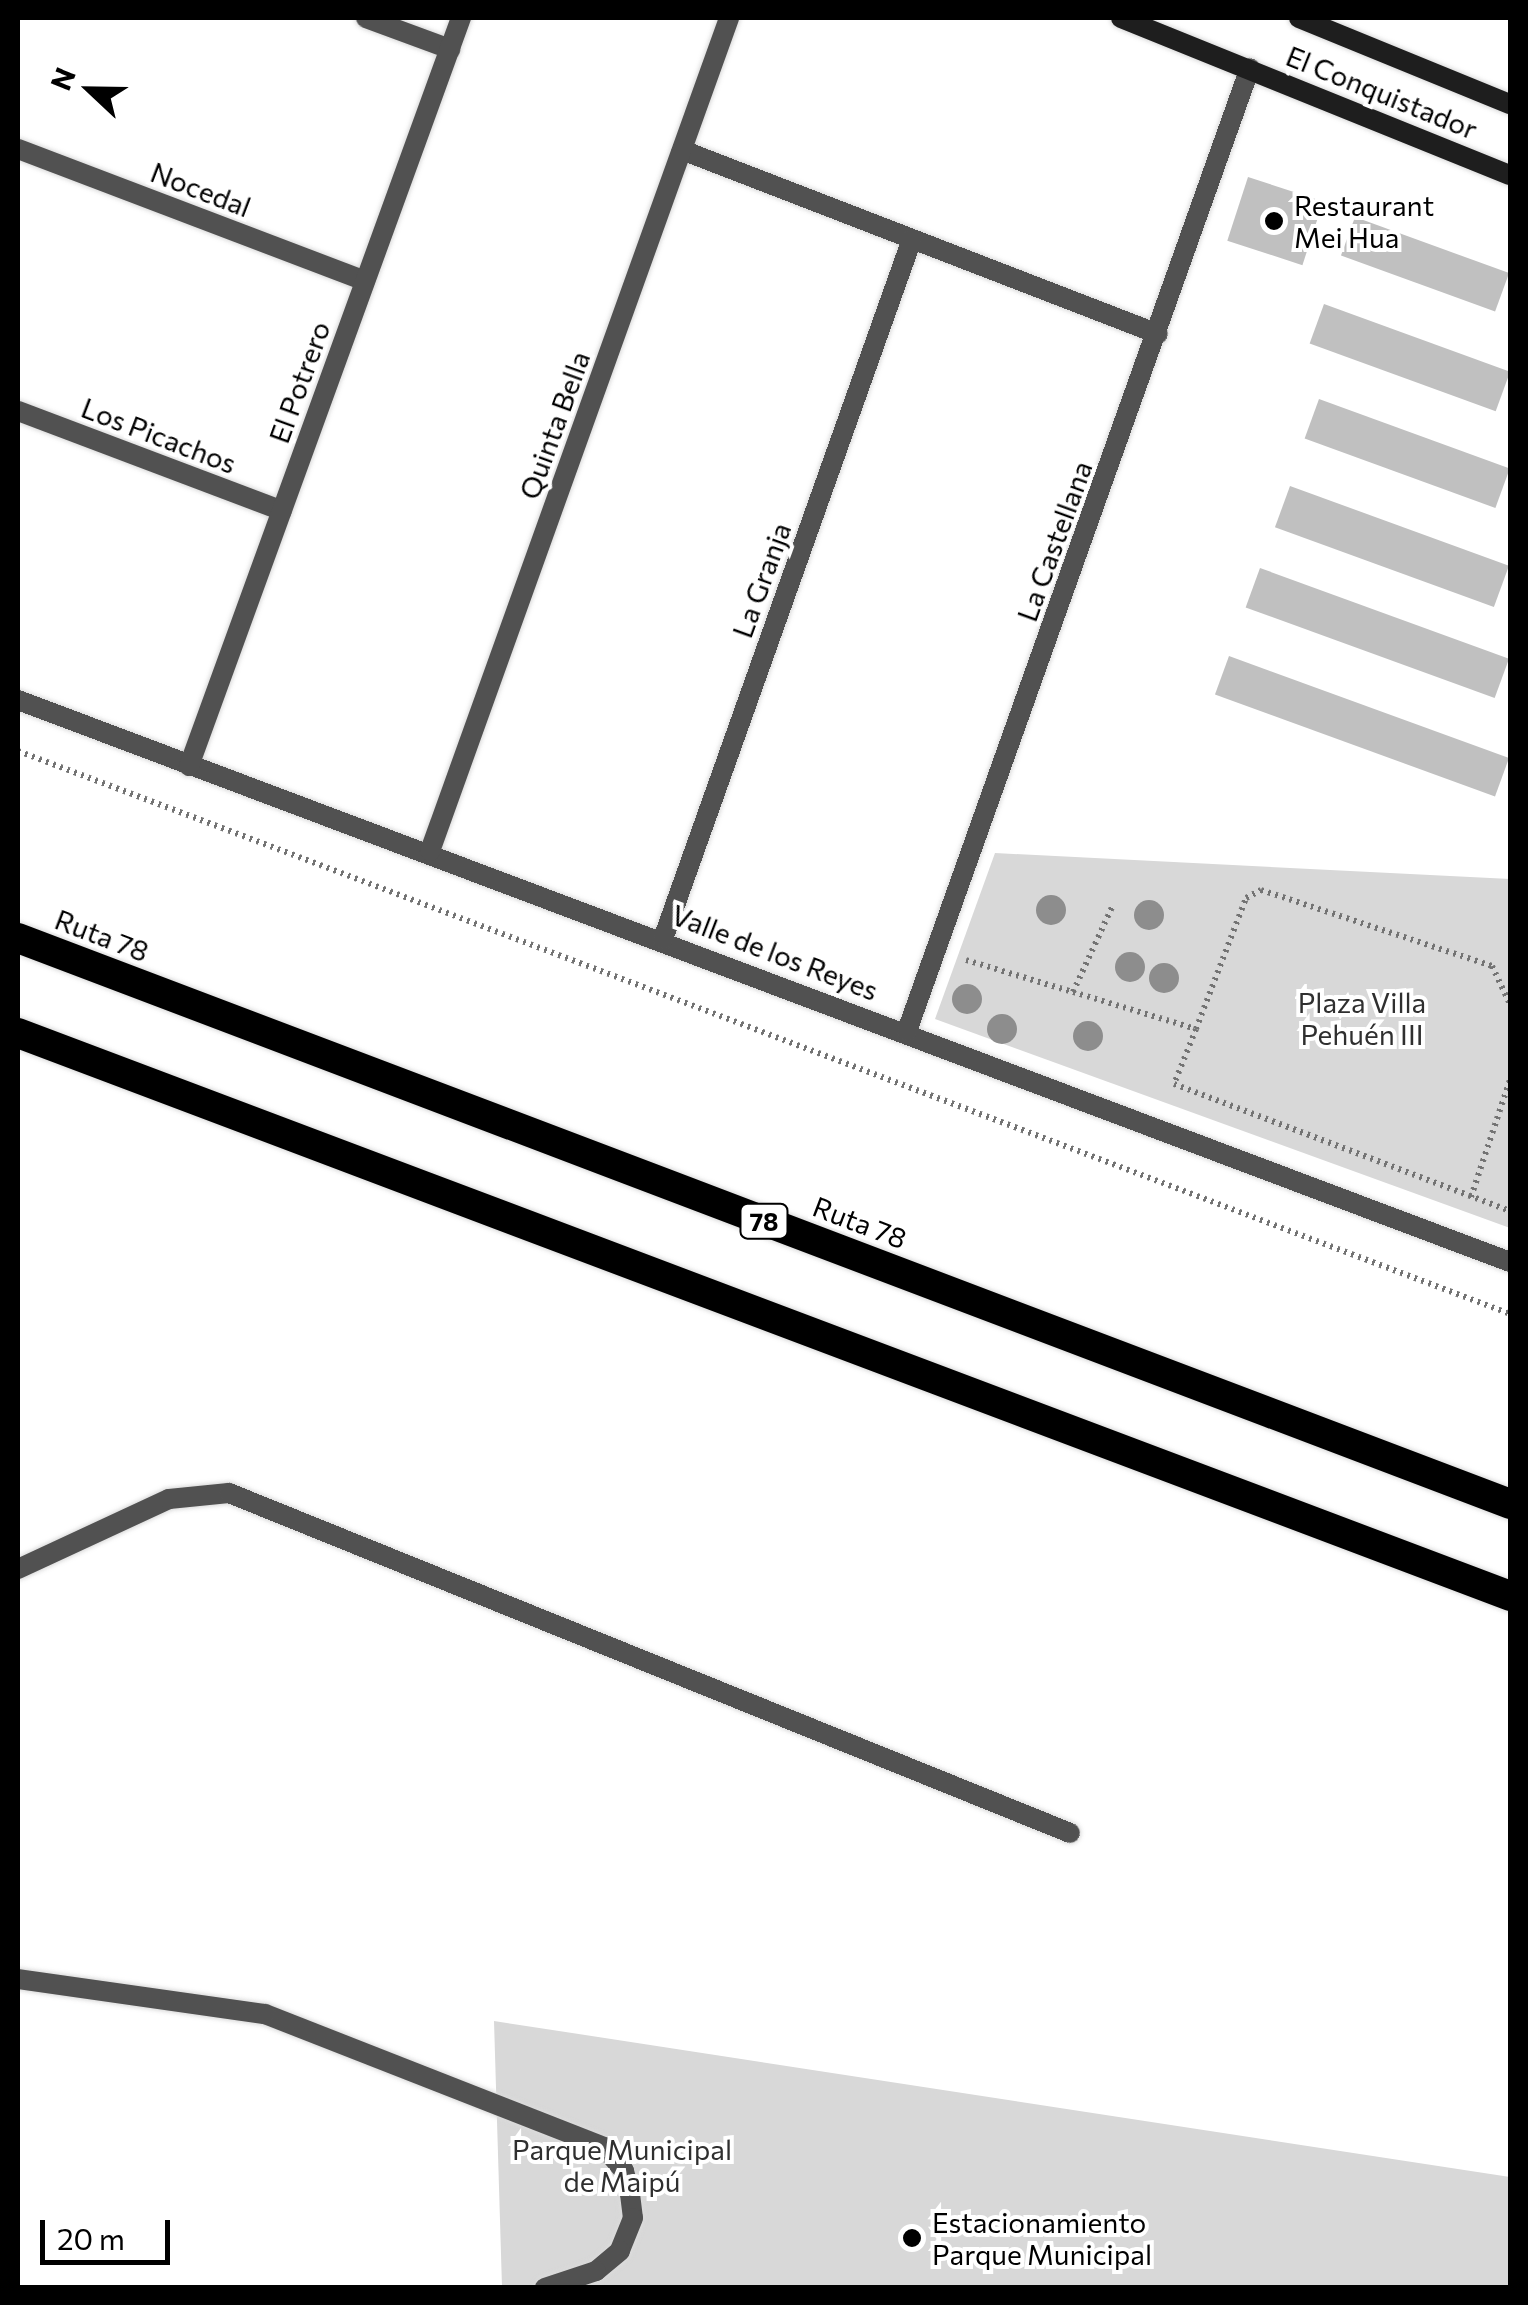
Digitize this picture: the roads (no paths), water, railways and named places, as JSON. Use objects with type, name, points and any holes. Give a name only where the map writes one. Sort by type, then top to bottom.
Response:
[{"type":"highway","name":"Ruta 78","points":[[18,938],[1510,1504]]},
{"type":"highway","points":[[18,1033],[1510,1596]]},
{"type":"main road","name":"El Conquistador","points":[[1122,18],[1510,175]]},
{"type":"main road","name":"El Conquistador","points":[[1299,18],[1510,104]]},
{"type":"street","points":[[366,18],[450,49]]},
{"type":"street","name":"El Potrero","points":[[189,766],[461,18]]},
{"type":"street","name":"Quinta Bella","points":[[430,851],[729,18]]},
{"type":"street","name":"La Castellana","points":[[907,1031],[1250,68]]},
{"type":"street","name":"Nocedal","points":[[18,149],[365,281]]},
{"type":"street","points":[[682,150],[1158,334]]},
{"type":"street","name":"La Granja","points":[[663,939],[912,239]]},
{"type":"street","name":"Los Picachos","points":[[18,410],[282,511]]},
{"type":"street","name":"Valle de los Reyes","points":[[18,700],[189,766],[430,851],[1510,1262]]},
{"type":"street","points":[[18,1569],[170,1498],[229,1493],[1070,1833]]},
{"type":"street","points":[[18,1979],[266,2014],[604,2148],[624,2171],[630,2194],[633,2218],[620,2251],[596,2272],[545,2288]]},
{"type":"place","name":"Restaurant Mei Hua","points":[[1274,221]]},
{"type":"place","name":"Estacionamiento Parque Municipal","points":[[912,2238]]},
{"type":"park label","name":"Plaza Villa Pehuén III","points":[[1362,1018]]},
{"type":"park label","name":"Parque Municipal de Maipú","points":[[622,2165]]}]
